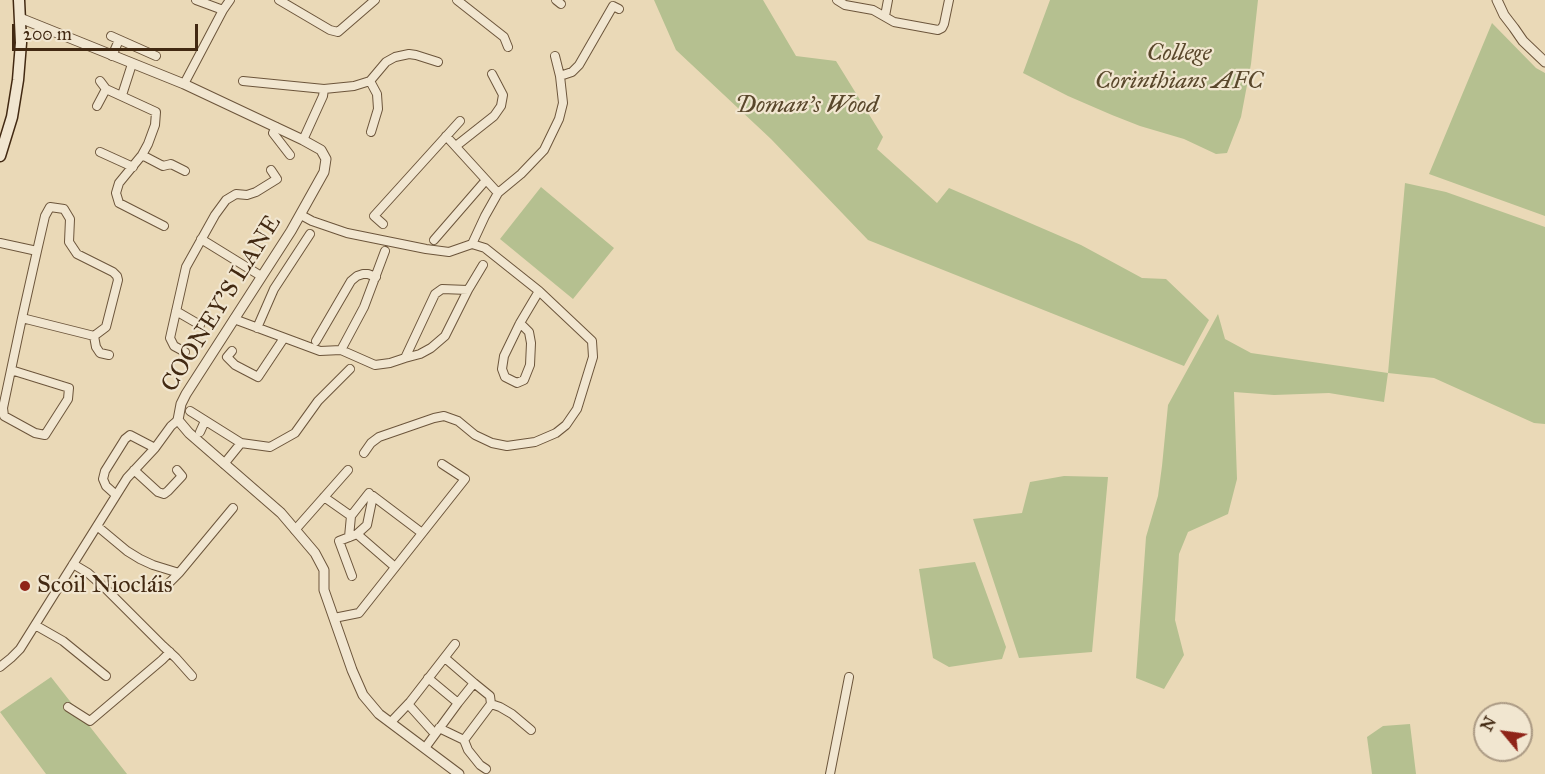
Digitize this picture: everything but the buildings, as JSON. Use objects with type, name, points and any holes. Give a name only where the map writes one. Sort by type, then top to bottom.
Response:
[{"type":"main road","points":[[0,156],[12,117],[18,82],[21,43],[19,0]]},
{"type":"street","points":[[196,0],[223,10]]},
{"type":"street","points":[[184,84],[230,0]]},
{"type":"street","points":[[279,0],[330,30],[338,32],[375,0]]},
{"type":"street","points":[[457,0],[504,37],[508,47]]},
{"type":"street","points":[[837,0],[845,5],[873,10],[894,21],[938,30],[944,24],[949,0]]},
{"type":"street","points":[[885,16],[888,0]]},
{"type":"street","points":[[1497,0],[1504,15],[1523,41],[1545,62]]},
{"type":"street","points":[[560,76],[572,72],[579,65],[614,6],[620,9]]},
{"type":"street","name":"COONEY'S LANE","points":[[20,18],[184,84],[321,150],[326,159],[324,172],[301,215],[186,394],[181,404],[178,420],[189,433],[281,513],[315,553],[324,570],[324,590],[363,695],[379,714],[459,774]]},
{"type":"street","points":[[111,36],[156,56]]},
{"type":"street","points":[[112,56],[119,40]]},
{"type":"street","points":[[243,81],[324,89],[354,87],[370,81],[386,62],[395,57],[409,54],[438,62]]},
{"type":"street","points":[[472,244],[498,193],[538,157],[553,134],[563,104],[555,56]]},
{"type":"street","points":[[122,95],[132,64]]},
{"type":"street","points":[[456,146],[494,116],[501,106],[503,94],[492,74]]},
{"type":"street","points":[[100,81],[106,88],[156,112],[155,126],[142,155],[119,183],[116,193],[119,202],[164,226]]},
{"type":"street","points":[[370,81],[377,94],[378,109],[371,132]]},
{"type":"street","points":[[97,106],[106,88]]},
{"type":"street","points":[[303,140],[324,89]]},
{"type":"street","points":[[383,224],[374,216],[460,121]]},
{"type":"street","points":[[276,127],[273,133],[290,155]]},
{"type":"street","points":[[446,136],[498,193]]},
{"type":"street","points":[[100,152],[133,167]]},
{"type":"street","points":[[142,155],[163,166],[171,164],[185,171]]},
{"type":"street","points":[[185,352],[174,346],[170,338],[186,267],[226,200],[236,194],[247,195],[256,192],[277,179],[271,170]]},
{"type":"street","points":[[434,240],[486,180]]},
{"type":"street","points":[[11,370],[69,388],[68,399],[45,435],[34,433],[4,416],[3,408],[11,370],[22,318],[45,216],[50,207],[64,209],[70,219],[69,242],[77,254],[114,272],[117,276],[118,280],[106,327],[94,336]]},
{"type":"street","points":[[301,215],[347,233],[426,249],[449,252],[472,244],[485,248],[540,291],[592,341],[593,357],[578,406],[566,425],[551,436],[535,442],[507,446],[492,443],[466,429],[458,421],[439,416],[379,437],[364,453]]},
{"type":"street","points":[[257,328],[274,289],[310,234]]},
{"type":"street","points":[[201,239],[261,276]]},
{"type":"street","points":[[0,243],[37,251]]},
{"type":"street","points":[[341,350],[364,307],[385,251]]},
{"type":"street","points":[[234,319],[320,351],[341,350],[375,365],[390,363],[420,354],[445,336],[483,265]]},
{"type":"street","points":[[316,341],[351,281],[357,276],[368,273],[376,276]]},
{"type":"street","points":[[405,358],[435,294],[442,289],[468,290]]},
{"type":"street","points":[[520,323],[529,332],[530,365],[524,380],[517,383],[505,377],[502,369],[504,356],[520,323],[540,291]]},
{"type":"street","points":[[176,311],[200,325]]},
{"type":"street","points":[[22,318],[94,336]]},
{"type":"street","points":[[94,336],[100,353],[109,355]]},
{"type":"street","points":[[232,351],[227,357],[235,365],[258,377],[284,338]]},
{"type":"street","points":[[190,411],[241,443],[270,447],[295,433],[319,401],[350,369]]},
{"type":"street","points":[[0,667],[15,655],[134,470],[178,420]]},
{"type":"street","points":[[200,432],[205,421]]},
{"type":"street","points":[[116,495],[106,486],[103,479],[105,471],[125,439],[130,435],[155,448]]},
{"type":"street","points":[[224,464],[241,443]]},
{"type":"street","points":[[334,618],[359,612],[465,479],[442,464]]},
{"type":"street","points":[[134,470],[158,492],[164,494],[182,476],[177,471]]},
{"type":"street","points":[[295,530],[348,470]]},
{"type":"street","points":[[369,493],[351,516],[353,535],[395,567]]},
{"type":"street","points":[[352,576],[339,541],[367,525],[374,496],[422,533]]},
{"type":"street","points":[[324,497],[351,516]]},
{"type":"street","points":[[165,587],[233,508]]},
{"type":"street","points":[[97,526],[140,559],[179,573]]},
{"type":"street","points":[[73,564],[88,573],[106,589],[192,676]]},
{"type":"street","points":[[35,625],[63,641],[106,676]]},
{"type":"street","points":[[391,722],[455,644]]},
{"type":"street","points":[[68,707],[90,721],[162,660],[166,649]]},
{"type":"street","points":[[445,658],[490,696],[491,704],[464,740]]},
{"type":"street","points":[[830,774],[849,677]]},
{"type":"street","points":[[428,678],[458,704]]},
{"type":"street","points":[[425,748],[474,683]]},
{"type":"street","points":[[408,704],[437,731],[464,740],[468,750],[486,769]]},
{"type":"street","points":[[491,704],[512,714],[531,730]]},
{"type":"green space","name":"Doman's Wood","points":[[654,0],[763,0],[796,56],[836,61],[883,137],[877,149],[937,203],[949,188],[1081,245],[1142,278],[1166,279],[1209,320],[1184,366],[868,240],[771,139],[676,50]]},
{"type":"green space","name":"College Corinthians AFC","points":[[1050,0],[1258,0],[1251,64],[1241,117],[1227,153],[1216,154],[1184,139],[1140,126],[1068,96],[1023,73]]},
{"type":"green space","points":[[1492,23],[1536,68],[1545,73],[1545,216],[1429,174]]},
{"type":"green space","points":[[1405,183],[1446,192],[1545,227],[1545,424],[1534,423],[1434,378],[1388,373]]},
{"type":"green space","points":[[541,187],[614,248],[573,299],[500,239]]},
{"type":"green space","points":[[1218,314],[1225,339],[1251,353],[1388,373],[1384,402],[1329,393],[1274,395],[1234,392],[1237,479],[1228,514],[1188,532],[1179,554],[1175,620],[1184,655],[1164,689],[1136,678],[1146,537],[1158,496],[1168,405]]},
{"type":"green space","points":[[1064,476],[1108,477],[1092,652],[1019,658],[973,519],[1022,513],[1030,482]]},
{"type":"green space","points":[[975,562],[1006,647],[1002,659],[949,667],[933,658],[919,569]]},
{"type":"green space","points":[[51,677],[127,774],[46,774],[0,712]]},
{"type":"green space","points":[[1410,724],[1416,774],[1372,774],[1367,737],[1383,726]]},
{"type":"place","name":"Scoil Niocláis","points":[[25,586]]}]
